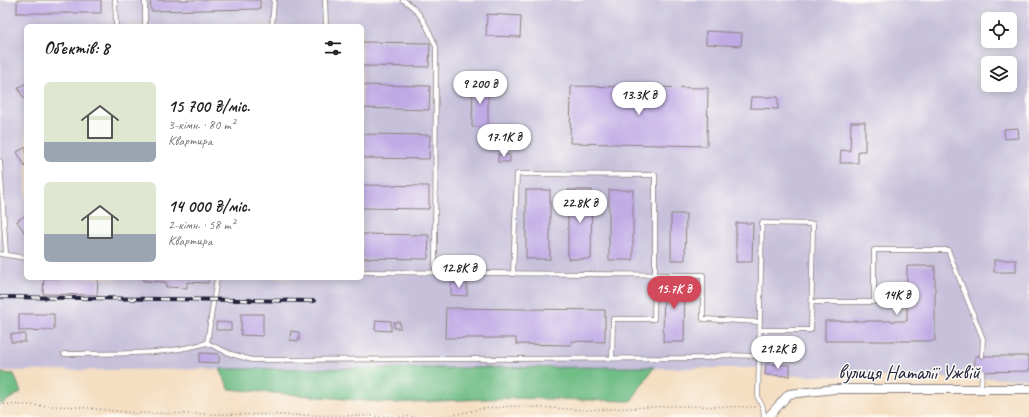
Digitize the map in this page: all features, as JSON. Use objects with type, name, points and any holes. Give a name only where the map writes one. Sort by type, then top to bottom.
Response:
[{"type":"street","name":"вулиця Наталії Ужвій","points":[[768,417],[789,394],[835,389],[1029,389]]},
{"type":"lane","points":[[115,0],[116,24]]},
{"type":"lane","points":[[145,0],[145,24]]},
{"type":"lane","points":[[272,24],[274,0]]},
{"type":"lane","points":[[325,0],[326,24]]},
{"type":"lane","points":[[403,0],[417,12],[429,30],[436,47],[435,273]]},
{"type":"lane","points":[[0,161],[6,254]]},
{"type":"lane","points":[[513,274],[517,174],[655,175],[654,319],[613,319],[612,358]]},
{"type":"lane","points":[[760,330],[811,330],[813,224],[762,223],[760,322],[760,330],[760,356],[756,398],[763,407],[764,417]]},
{"type":"lane","points":[[812,302],[874,302],[874,250],[948,250],[983,339],[982,356]]},
{"type":"lane","points":[[0,254],[24,258]]},
{"type":"lane","points":[[364,272],[703,275],[703,318],[760,322]]},
{"type":"lane","points":[[207,343],[217,280]]},
{"type":"lane","points":[[64,354],[156,351],[189,348],[207,343],[231,354],[252,360],[706,358],[724,355],[760,356]]},
{"type":"lane","points":[[982,372],[982,388]]},
{"type":"path","points":[[0,404],[79,407],[134,413],[444,417],[481,409],[512,406],[587,410],[673,406],[763,407]]},
{"type":"shaded area","points":[[0,0],[1029,0],[1029,379],[765,375],[765,368],[0,371]]},
{"type":"green space","points":[[654,367],[631,401],[512,398],[391,403],[229,389],[220,369]]},
{"type":"green space","points":[[0,373],[14,374],[21,392],[0,405]]},
{"type":"building","points":[[17,0],[101,0],[101,13],[17,13]]},
{"type":"building","points":[[150,0],[260,0],[260,9],[151,11]]},
{"type":"building","points":[[487,14],[521,16],[520,37],[486,36]]},
{"type":"building","points":[[706,31],[742,33],[741,46],[706,44]]},
{"type":"building","points":[[364,42],[430,43],[429,67],[364,66]]},
{"type":"building","points":[[473,82],[488,82],[488,127],[472,127]]},
{"type":"building","points":[[24,84],[24,98],[18,88]]},
{"type":"building","points":[[364,85],[430,86],[429,110],[364,108]]},
{"type":"building","points":[[571,86],[708,88],[707,146],[570,143]]},
{"type":"building","points":[[751,97],[778,97],[778,109],[750,108]]},
{"type":"building","points":[[851,122],[865,122],[865,151],[858,151],[858,163],[840,163],[841,150],[850,151]]},
{"type":"building","points":[[1018,128],[1019,138],[1005,139],[1004,129]]},
{"type":"building","points":[[364,134],[430,135],[429,159],[364,158]]},
{"type":"building","points":[[24,148],[24,164],[17,152]]},
{"type":"building","points":[[498,154],[510,155],[510,162],[498,162]]},
{"type":"building","points":[[364,185],[429,186],[429,209],[364,208]]},
{"type":"building","points":[[526,190],[550,190],[550,259],[526,259]]},
{"type":"building","points":[[568,190],[592,190],[591,259],[568,259]]},
{"type":"building","points":[[609,190],[633,190],[633,260],[609,260]]},
{"type":"building","points":[[671,214],[686,214],[685,260],[671,260]]},
{"type":"building","points":[[24,216],[24,232],[17,221]]},
{"type":"building","points":[[736,223],[753,223],[752,262],[736,262]]},
{"type":"building","points":[[364,234],[429,235],[428,259],[364,258]]},
{"type":"building","points":[[994,260],[1016,260],[1016,272],[994,272]]},
{"type":"building","points":[[907,266],[935,266],[935,341],[825,341],[825,321],[907,321]]},
{"type":"building","points":[[664,279],[685,279],[684,342],[663,342]]},
{"type":"building","points":[[44,280],[98,280],[97,295],[43,294]]},
{"type":"building","points":[[208,280],[208,283],[187,282],[187,288],[166,287],[166,282],[143,281]]},
{"type":"building","points":[[451,283],[467,283],[467,296],[451,295]]},
{"type":"building","points":[[446,308],[605,310],[605,342],[571,341],[571,345],[516,344],[516,338],[445,338]]},
{"type":"building","points":[[19,314],[54,314],[54,330],[19,331]]},
{"type":"building","points":[[241,314],[263,314],[263,336],[241,335]]},
{"type":"building","points":[[376,320],[391,321],[391,331],[375,330]]},
{"type":"building","points":[[216,322],[231,323],[231,330],[216,330]]},
{"type":"building","points":[[394,322],[400,322],[400,328],[394,328]]},
{"type":"building","points":[[291,331],[299,332],[299,341],[290,340]]},
{"type":"building","points":[[11,334],[25,334],[25,342],[11,342]]},
{"type":"building","points":[[200,353],[219,354],[219,363],[199,362]]},
{"type":"building","points":[[975,356],[1029,356],[1029,371],[975,372]]},
{"type":"building","points":[[766,364],[790,365],[790,376],[765,375]]},
{"type":"railway","points":[[0,297],[314,301]]}]
